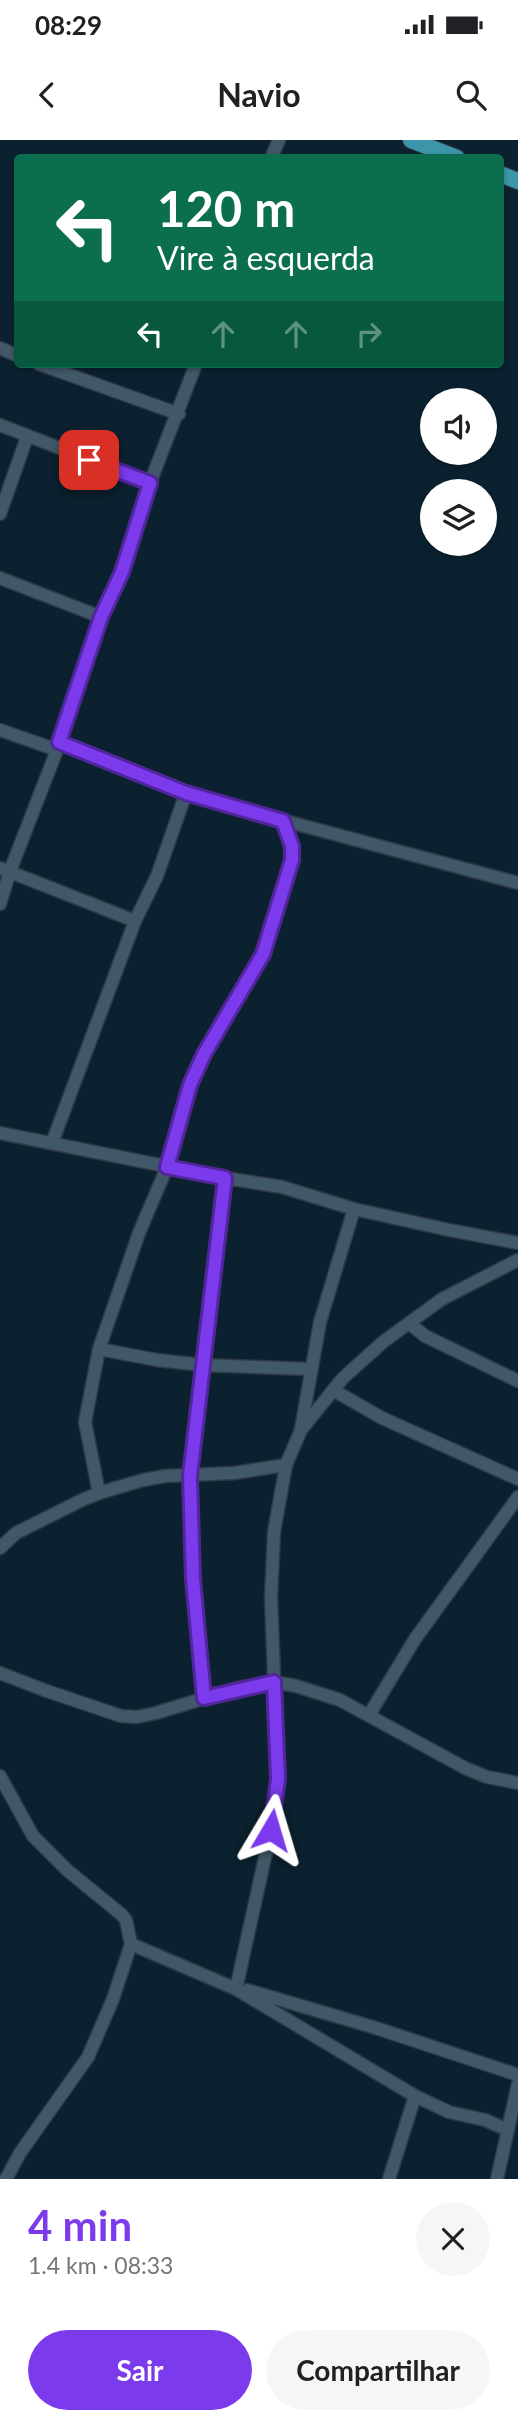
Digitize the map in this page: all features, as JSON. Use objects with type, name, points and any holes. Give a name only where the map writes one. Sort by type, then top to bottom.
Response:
[{"type":"main road","points":[[412,140],[447,154]]},
{"type":"street","points":[[405,140],[412,140]]},
{"type":"street","points":[[50,368],[179,414]]},
{"type":"street","points":[[0,905],[5,869],[58,746],[101,617],[122,572],[150,483],[195,368]]},
{"type":"street","points":[[0,425],[150,483]]},
{"type":"street","points":[[1,509],[27,437]]},
{"type":"street","points":[[0,578],[101,617]]},
{"type":"street","points":[[0,730],[58,746],[186,793],[518,883]]},
{"type":"street","points":[[52,1143],[135,921],[157,876],[186,793]]},
{"type":"street","points":[[99,1493],[85,1422],[99,1349],[139,1233],[167,1167],[190,1085],[204,1054],[263,954],[292,860],[292,846],[283,821]]},
{"type":"street","points":[[5,869],[135,921]]},
{"type":"street","points":[[0,1133],[282,1187],[354,1209],[518,1243]]},
{"type":"street","points":[[204,1698],[193,1579],[190,1476],[225,1178]]},
{"type":"street","points":[[236,1988],[271,1830],[278,1779],[271,1598],[272,1552],[286,1465],[300,1430],[320,1322],[354,1209]]},
{"type":"street","points":[[300,1430],[333,1390],[383,1342],[442,1299],[518,1260]]},
{"type":"street","points":[[410,1322],[425,1336],[518,1381]]},
{"type":"street","points":[[99,1349],[202,1365],[310,1369]]},
{"type":"street","points":[[333,1390],[382,1418],[518,1479]]},
{"type":"street","points":[[0,1548],[16,1533],[99,1493],[143,1480],[165,1476],[233,1473],[286,1465]]},
{"type":"street","points":[[369,1715],[415,1639],[518,1497]]},
{"type":"street","points":[[0,1673],[121,1716],[137,1717],[274,1682],[324,1693],[465,1768],[487,1777],[518,1783]]},
{"type":"street","points":[[0,1776],[33,1836],[66,1870],[122,1915],[126,1920],[131,1944],[113,1999],[88,2057],[20,2153],[6,2179]]},
{"type":"street","points":[[131,1944],[236,1988],[376,2028],[518,2075]]},
{"type":"street","points":[[236,1988],[289,2023],[415,2096],[449,2112],[485,2120],[508,2130]]},
{"type":"street","points":[[498,2179],[518,2084]]},
{"type":"street","points":[[389,2179],[415,2096]]},
{"type":"route","points":[[89,460],[150,483],[122,572],[101,617],[59,742],[186,793],[283,821],[292,846],[292,860],[263,954],[204,1054],[190,1085],[167,1167],[225,1178],[190,1476],[193,1579],[204,1698],[237,1688],[274,1682],[278,1779],[271,1830]]}]
